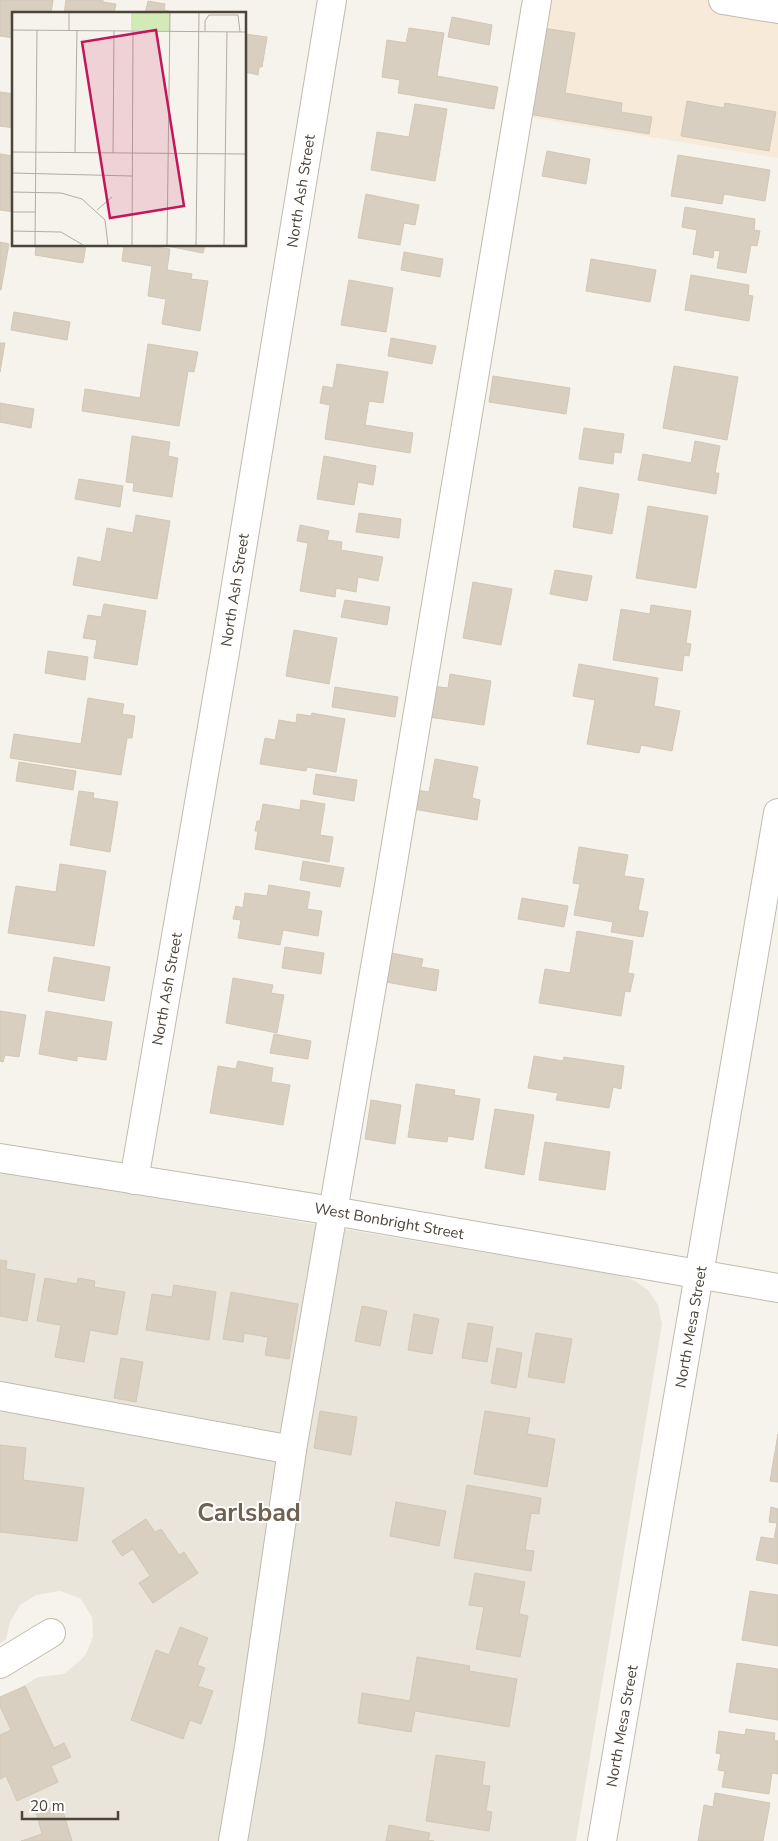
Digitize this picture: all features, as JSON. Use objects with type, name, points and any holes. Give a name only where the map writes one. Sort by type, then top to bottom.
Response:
[{"type":"street","name":"North Ash Street","points":[[134,1180],[224,662],[332,0]]},
{"type":"street","points":[[233,1841],[251,1738],[292,1450],[391,877],[537,0]]},
{"type":"street","points":[[724,0],[778,10]]},
{"type":"street","name":"North Mesa Street","points":[[602,1841],[778,812]]},
{"type":"street","name":"West Bonbright Street","points":[[0,1158],[333,1211],[778,1288]]},
{"type":"street","points":[[0,1396],[292,1450]]},
{"type":"street","points":[[0,1664],[51,1632]]},
{"type":"shaded area","points":[[537,0],[723,0],[778,9],[778,158],[517,115]]},
{"type":"shaded area","points":[[0,1172],[619,1275],[635,1281],[648,1290],[658,1305],[662,1324],[576,1841],[0,1841],[0,1700],[38,1677],[64,1674],[85,1656],[93,1637],[92,1617],[80,1598],[60,1591],[36,1595],[20,1605],[10,1622],[6,1639],[0,1643]]},
{"type":"building","points":[[0,0],[53,0],[51,12],[12,12],[12,38],[0,36]]},
{"type":"building","points":[[66,0],[103,0],[103,2],[116,4],[114,12],[64,12]]},
{"type":"building","points":[[148,1],[165,4],[164,10],[173,12],[145,12]]},
{"type":"building","points":[[452,17],[492,25],[489,45],[448,37]]},
{"type":"building","points":[[536,27],[575,33],[565,93],[622,103],[621,112],[652,117],[649,134],[522,113]]},
{"type":"building","points":[[409,28],[444,33],[437,76],[498,87],[494,109],[398,93],[400,80],[382,77],[387,40],[406,43]]},
{"type":"building","points":[[246,34],[267,37],[262,67],[259,67],[258,75],[246,72]]},
{"type":"building","points":[[0,92],[12,94],[12,128],[0,126]]},
{"type":"building","points":[[687,101],[724,108],[725,103],[776,112],[769,151],[681,136]]},
{"type":"building","points":[[415,104],[447,109],[435,181],[371,170],[377,132],[409,137]]},
{"type":"building","points":[[547,151],[590,159],[586,184],[542,176]]},
{"type":"building","points":[[0,154],[12,156],[12,212],[0,210]]},
{"type":"building","points":[[678,155],[770,170],[765,201],[724,194],[722,204],[671,196]]},
{"type":"building","points":[[366,194],[419,205],[415,225],[404,223],[400,245],[358,238]]},
{"type":"building","points":[[685,207],[755,219],[754,230],[760,231],[757,246],[751,245],[746,273],[717,268],[720,251],[714,250],[713,258],[693,254],[697,230],[682,227]]},
{"type":"building","points":[[0,242],[9,244],[1,290],[0,290]]},
{"type":"building","points":[[36,246],[86,246],[83,263],[35,255]]},
{"type":"building","points":[[124,246],[149,246],[170,249],[167,270],[192,274],[191,279],[208,281],[200,331],[162,324],[166,299],[148,296],[152,266],[122,261]]},
{"type":"building","points":[[167,246],[205,246],[203,253]]},
{"type":"building","points":[[404,252],[443,259],[440,277],[401,270]]},
{"type":"building","points":[[591,259],[656,270],[650,302],[586,291]]},
{"type":"building","points":[[691,275],[749,285],[748,295],[753,296],[749,321],[685,310]]},
{"type":"building","points":[[349,280],[393,288],[386,332],[341,325]]},
{"type":"building","points":[[14,312],[70,322],[67,340],[11,330]]},
{"type":"building","points":[[391,338],[436,346],[432,364],[388,356]]},
{"type":"building","points":[[0,343],[5,343],[0,372]]},
{"type":"building","points":[[148,344],[198,352],[194,372],[188,371],[179,426],[82,411],[85,389],[140,398]]},
{"type":"building","points":[[337,364],[388,372],[383,403],[369,401],[365,425],[413,433],[410,453],[325,439],[330,405],[320,403],[323,386],[333,388]]},
{"type":"building","points":[[674,366],[738,377],[727,440],[663,428]]},
{"type":"building","points":[[493,376],[570,388],[566,414],[489,402]]},
{"type":"building","points":[[0,403],[34,409],[31,428],[0,422]]},
{"type":"building","points":[[584,428],[624,434],[621,453],[614,452],[613,464],[579,459]]},
{"type":"building","points":[[132,436],[170,442],[168,456],[178,458],[172,497],[133,491],[134,483],[126,482]]},
{"type":"building","points":[[695,441],[720,446],[715,473],[719,473],[716,494],[638,480],[643,454],[691,463]]},
{"type":"building","points":[[324,456],[376,466],[373,485],[358,482],[354,505],[317,499]]},
{"type":"building","points":[[79,479],[123,486],[120,507],[75,499]]},
{"type":"building","points":[[579,487],[619,494],[612,534],[573,527]]},
{"type":"building","points":[[648,506],[708,516],[696,588],[636,578]]},
{"type":"building","points":[[359,513],[401,519],[399,538],[356,532]]},
{"type":"building","points":[[136,515],[170,521],[157,599],[73,585],[78,557],[101,562],[107,528],[133,533]]},
{"type":"building","points":[[300,525],[329,531],[327,540],[342,542],[341,550],[383,557],[378,581],[358,577],[356,592],[336,588],[335,597],[300,591],[308,543],[297,541]]},
{"type":"building","points":[[555,570],[592,576],[587,601],[550,594]]},
{"type":"building","points":[[473,582],[512,589],[501,645],[463,638]]},
{"type":"building","points":[[345,600],[390,607],[387,625],[341,617]]},
{"type":"building","points":[[104,604],[146,611],[137,665],[94,658],[97,640],[83,638],[88,615],[101,617]]},
{"type":"building","points":[[651,605],[691,611],[686,643],[691,644],[689,656],[684,655],[682,671],[613,660],[621,609],[650,614]]},
{"type":"building","points":[[294,630],[337,638],[329,684],[286,676]]},
{"type":"building","points":[[48,651],[88,657],[85,680],[45,673]]},
{"type":"building","points":[[579,664],[658,678],[654,706],[680,711],[672,751],[641,745],[639,753],[587,744],[595,700],[573,696]]},
{"type":"building","points":[[450,674],[491,681],[484,725],[428,717],[432,686],[448,688]]},
{"type":"building","points":[[335,687],[398,697],[395,717],[332,707]]},
{"type":"building","points":[[88,698],[124,704],[122,714],[135,716],[132,738],[127,738],[121,775],[10,758],[14,734],[81,744]]},
{"type":"building","points":[[312,713],[345,719],[336,772],[307,767],[306,771],[260,764],[265,738],[275,740],[279,720],[296,723],[297,714],[311,716]]},
{"type":"building","points":[[435,759],[478,767],[472,798],[480,800],[477,820],[413,809],[417,790],[429,792]]},
{"type":"building","points":[[19,762],[76,771],[73,790],[16,781]]},
{"type":"building","points":[[316,774],[357,780],[354,801],[313,794]]},
{"type":"building","points":[[79,791],[94,793],[93,798],[118,802],[110,852],[70,845]]},
{"type":"building","points":[[301,800],[325,804],[320,835],[333,837],[329,862],[255,849],[258,831],[255,831],[257,821],[260,821],[263,804],[300,810]]},
{"type":"building","points":[[579,847],[628,855],[624,876],[644,879],[638,910],[648,912],[643,937],[611,932],[613,922],[574,915],[580,884],[573,883]]},
{"type":"building","points":[[303,861],[344,868],[340,887],[300,880]]},
{"type":"building","points":[[60,864],[106,871],[94,946],[8,933],[16,886],[56,892]]},
{"type":"building","points":[[269,885],[310,892],[307,909],[322,911],[318,936],[283,930],[280,945],[238,938],[241,920],[233,919],[236,906],[243,908],[245,893],[267,896]]},
{"type":"building","points":[[522,898],[568,906],[564,927],[518,919]]},
{"type":"building","points":[[577,931],[633,941],[628,973],[634,974],[630,992],[625,991],[621,1016],[539,1003],[545,969],[570,973]]},
{"type":"building","points":[[285,947],[324,953],[321,974],[282,968]]},
{"type":"building","points":[[391,953],[423,959],[421,967],[439,970],[436,991],[386,982]]},
{"type":"building","points":[[54,957],[110,967],[104,1001],[48,991]]},
{"type":"building","points":[[233,978],[273,985],[271,993],[284,995],[277,1033],[226,1023]]},
{"type":"building","points":[[0,1011],[26,1015],[19,1057],[5,1055],[3,1062],[0,1061]]},
{"type":"building","points":[[46,1011],[112,1022],[106,1060],[77,1056],[77,1061],[39,1054]]},
{"type":"building","points":[[274,1034],[311,1041],[308,1059],[270,1053]]},
{"type":"building","points":[[534,1056],[563,1061],[564,1057],[624,1066],[621,1089],[613,1087],[609,1108],[556,1100],[558,1093],[528,1088]]},
{"type":"building","points":[[238,1061],[273,1068],[271,1082],[290,1085],[283,1125],[210,1113],[218,1066],[236,1069]]},
{"type":"building","points":[[416,1084],[455,1090],[454,1095],[480,1099],[473,1140],[448,1136],[447,1142],[408,1137]]},
{"type":"building","points":[[371,1100],[401,1105],[395,1144],[365,1139]]},
{"type":"building","points":[[495,1109],[534,1115],[524,1175],[485,1168]]},
{"type":"building","points":[[545,1142],[610,1152],[605,1190],[539,1180]]},
{"type":"building","points":[[0,1260],[7,1261],[6,1269],[35,1274],[27,1321],[0,1316]]},
{"type":"building","points":[[45,1278],[77,1284],[78,1278],[95,1281],[94,1287],[125,1292],[117,1335],[90,1330],[84,1362],[55,1357],[61,1325],[37,1321]]},
{"type":"building","points":[[174,1285],[216,1292],[209,1340],[146,1330],[152,1294],[172,1297]]},
{"type":"building","points":[[231,1292],[298,1304],[289,1359],[265,1355],[268,1337],[244,1333],[243,1342],[223,1339]]},
{"type":"building","points":[[362,1306],[387,1311],[380,1346],[355,1341]]},
{"type":"building","points":[[414,1314],[439,1319],[432,1354],[408,1350]]},
{"type":"building","points":[[468,1323],[493,1327],[487,1362],[462,1358]]},
{"type":"building","points":[[536,1333],[572,1339],[564,1383],[528,1377]]},
{"type":"building","points":[[497,1348],[522,1353],[516,1388],[491,1383]]},
{"type":"building","points":[[121,1358],[143,1362],[136,1402],[114,1398]]},
{"type":"building","points":[[320,1411],[357,1417],[351,1455],[314,1448]]},
{"type":"building","points":[[485,1411],[530,1418],[527,1434],[555,1439],[547,1487],[474,1474]]},
{"type":"building","points":[[778,1434],[778,1482],[770,1481]]},
{"type":"building","points":[[0,1445],[26,1448],[23,1480],[84,1488],[77,1541],[0,1532]]},
{"type":"building","points":[[467,1485],[541,1498],[539,1514],[531,1513],[525,1550],[534,1551],[531,1571],[454,1558]]},
{"type":"building","points":[[396,1502],[446,1511],[439,1546],[390,1536]]},
{"type":"building","points":[[771,1507],[778,1509],[778,1564],[756,1560],[761,1537],[774,1539],[777,1523],[769,1522]]},
{"type":"building","points":[[146,1519],[155,1532],[161,1529],[179,1555],[184,1552],[198,1573],[153,1603],[139,1583],[150,1576],[133,1549],[122,1556],[112,1541]]},
{"type":"building","points":[[475,1573],[525,1582],[519,1614],[528,1616],[520,1657],[476,1649],[484,1607],[469,1605]]},
{"type":"building","points":[[750,1591],[778,1595],[778,1646],[742,1640]]},
{"type":"building","points":[[180,1627],[208,1638],[197,1665],[205,1668],[198,1686],[213,1691],[201,1724],[190,1720],[183,1739],[131,1720],[156,1650],[169,1655]]},
{"type":"building","points":[[417,1657],[470,1666],[469,1671],[517,1679],[509,1727],[415,1711],[411,1732],[358,1723],[362,1693],[410,1701]]},
{"type":"building","points":[[737,1663],[778,1669],[778,1720],[729,1712]]},
{"type":"building","points":[[25,1686],[54,1748],[64,1743],[71,1757],[51,1766],[58,1782],[17,1801],[6,1776],[0,1779],[0,1735],[11,1730],[0,1706],[0,1697]]},
{"type":"building","points":[[746,1729],[775,1733],[774,1740],[778,1741],[778,1774],[772,1773],[769,1794],[722,1787],[725,1771],[718,1770],[721,1754],[716,1753],[719,1731],[745,1735]]},
{"type":"building","points":[[436,1755],[485,1762],[482,1785],[490,1786],[486,1811],[492,1812],[489,1831],[426,1821]]},
{"type":"building","points":[[715,1793],[770,1803],[763,1841],[698,1841],[704,1805],[713,1807]]},
{"type":"building","points":[[61,1805],[72,1841],[21,1841],[42,1834],[36,1812]]},
{"type":"building","points":[[389,1825],[430,1833],[428,1840],[434,1841],[386,1841]]},
{"type":"district","name":"Carlsbad","points":[[249,1512]]}]
